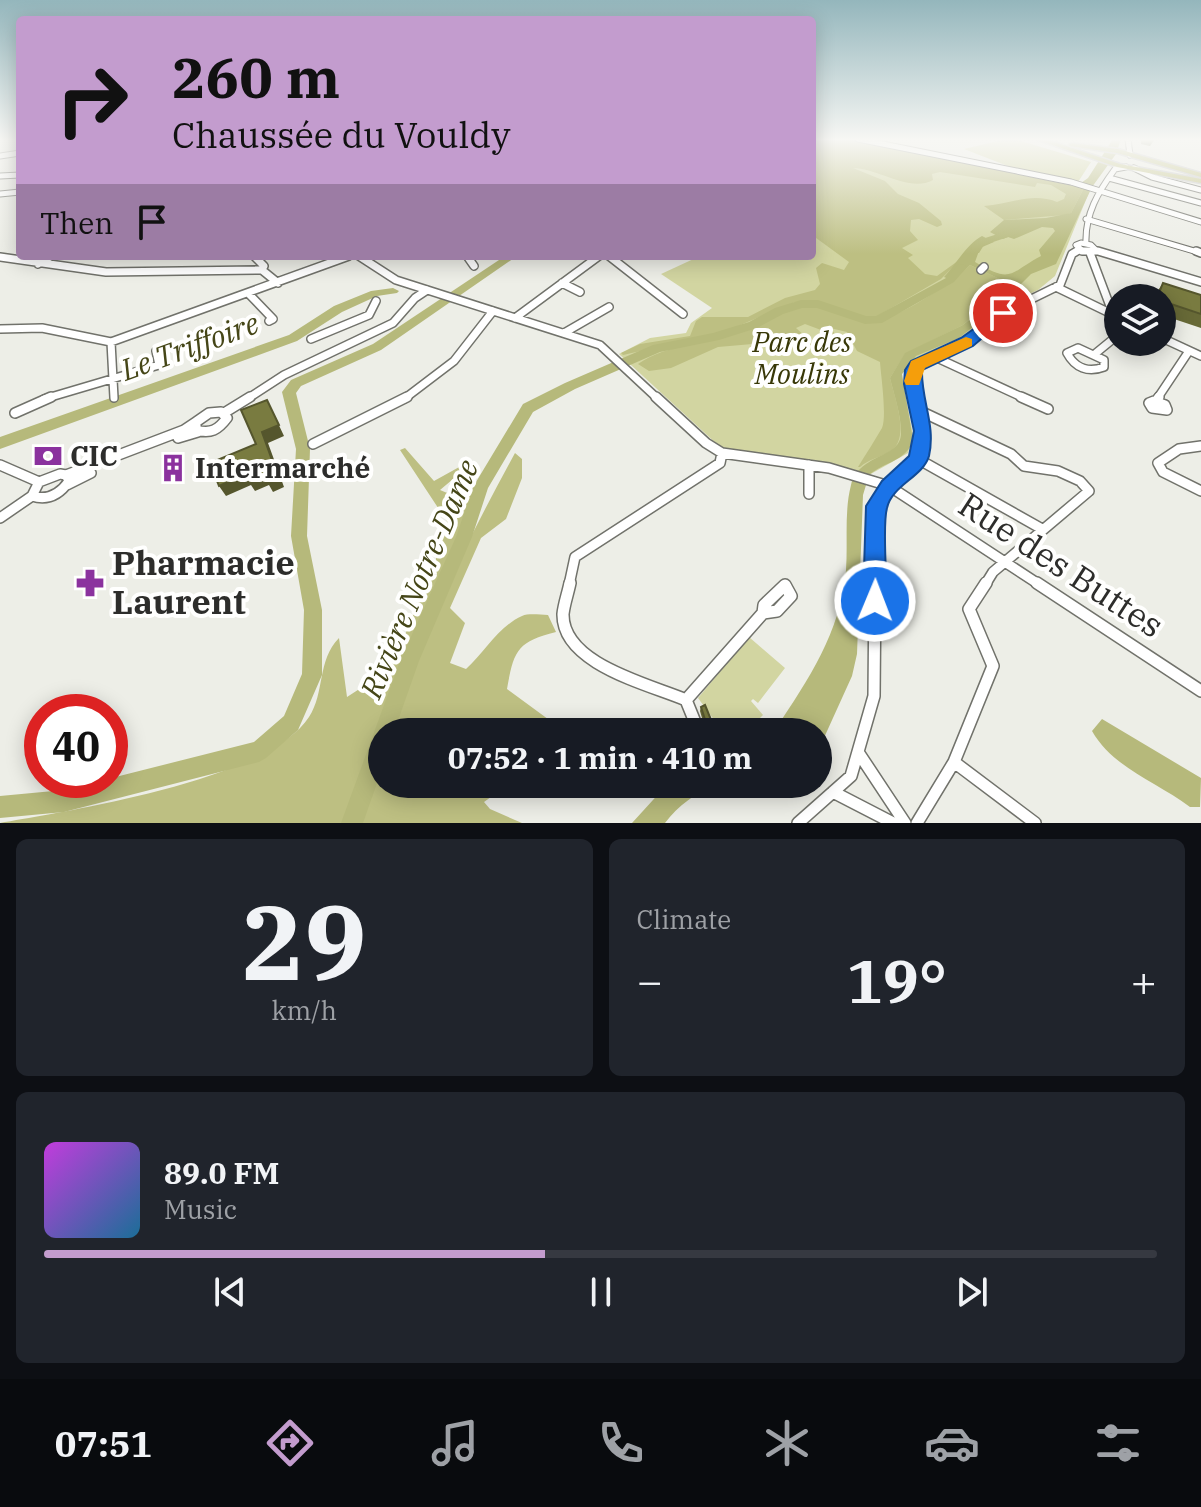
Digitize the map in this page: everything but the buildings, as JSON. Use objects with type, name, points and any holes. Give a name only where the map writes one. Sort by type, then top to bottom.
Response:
[{"type":"street","points":[[1048,177],[1100,190],[1201,222]]},
{"type":"street","points":[[1154,177],[1201,190]]},
{"type":"street","points":[[1105,284],[1094,252],[1086,243],[1086,219],[1109,178],[1201,203]]},
{"type":"street","points":[[1086,219],[1201,253]]},
{"type":"street","points":[[1080,250],[1078,243],[1086,243]]},
{"type":"street","points":[[798,823],[851,776],[874,696],[876,506],[889,486],[918,459],[923,431],[913,384],[917,365],[967,342],[1003,313],[1056,287],[1064,280],[1072,254],[1080,250],[1201,282]]},
{"type":"street","points":[[0,257],[38,265],[121,272],[262,270],[278,283]]},
{"type":"street","points":[[38,265],[46,260]]},
{"type":"street","points":[[258,260],[264,266],[262,270]]},
{"type":"street","points":[[0,329],[42,328],[108,342],[338,260]]},
{"type":"street","points":[[365,260],[396,280],[593,342],[706,443],[722,453],[720,463],[575,557],[563,616],[565,631],[584,657],[686,700],[693,718]]},
{"type":"street","points":[[470,260],[474,266]]},
{"type":"street","points":[[515,318],[594,260]]},
{"type":"street","points":[[614,260],[683,314]]},
{"type":"street","points":[[562,283],[580,292]]},
{"type":"street","points":[[1056,287],[1104,310]]},
{"type":"street","points":[[32,496],[47,498],[66,480],[197,427],[209,413],[224,413],[284,375],[393,323],[415,298],[427,290]]},
{"type":"street","points":[[249,294],[273,319],[269,321]]},
{"type":"street","points":[[311,339],[373,311],[376,301]]},
{"type":"street","points":[[564,333],[609,307]]},
{"type":"street","points":[[313,444],[437,376],[465,349],[493,311]]},
{"type":"street","points":[[354,321],[369,335]]},
{"type":"street","points":[[108,342],[115,379],[114,398]]},
{"type":"street","points":[[1176,345],[1201,356]]},
{"type":"street","points":[[1096,353],[1104,346]]},
{"type":"street","points":[[1078,348],[1096,353],[1105,364],[1102,369],[1092,370],[1074,364],[1067,353],[1078,348]]},
{"type":"street","points":[[15,413],[40,400],[159,365],[156,351]]},
{"type":"street","points":[[1156,401],[1189,351]]},
{"type":"street","points":[[935,357],[1048,409]]},
{"type":"street","points":[[917,823],[954,762],[993,666],[969,609],[993,572],[1089,491],[1058,471],[1024,466],[1011,454],[918,410]]},
{"type":"street","points":[[197,427],[211,433],[226,421],[224,413]]},
{"type":"street","points":[[1201,446],[1179,449],[1158,463],[1163,472],[1201,491]]},
{"type":"street","name":"Rue des Buttes","points":[[722,453],[809,465],[889,486],[1201,691]]},
{"type":"street","points":[[918,459],[1042,529]]},
{"type":"street","points":[[0,465],[39,482]]},
{"type":"street","points":[[809,465],[809,494]]},
{"type":"street","points":[[0,518],[32,496],[39,482],[52,475],[66,480]]},
{"type":"street","points":[[686,700],[763,613]]},
{"type":"street","points":[[858,752],[905,823]]},
{"type":"street","points":[[954,762],[1035,823]]},
{"type":"street","points":[[833,792],[893,823]]},
{"type":"green space","name":"Parc des Moulins","points":[[816,177],[1031,177],[1090,190],[1055,276],[1038,290],[1005,305],[961,337],[916,358],[901,375],[913,434],[908,453],[869,475],[833,465],[720,447],[619,354],[650,338],[686,333],[691,323],[712,308],[661,274],[691,260],[816,260]]},
{"type":"green space","points":[[1055,177],[1081,177],[1078,182]]},
{"type":"green space","points":[[749,637],[785,668],[758,703],[753,699],[751,701],[763,715],[760,718],[713,718],[698,698]]},
{"type":"shaded area","points":[[816,177],[876,177],[885,181],[898,194],[919,203],[941,221],[942,225],[937,227],[919,219],[911,220],[910,231],[918,240],[902,248],[913,255],[908,258],[925,274],[937,276],[962,258],[941,279],[874,318],[850,315],[822,304],[795,302],[724,332],[621,353],[640,344],[690,336],[696,321],[702,317],[748,317],[785,298],[815,290],[820,284],[816,268],[822,263],[844,270],[849,262],[816,238]]},
{"type":"shaded area","points":[[890,177],[933,177],[933,180],[914,184]]},
{"type":"shaded area","points":[[974,177],[1033,177],[1084,188],[1071,213],[1065,215],[1004,220],[984,206],[1030,198],[1057,202],[1064,199],[1066,194],[1051,185],[1037,183],[1035,187]]},
{"type":"shaded area","points":[[1088,177],[1099,177],[1056,264],[1031,274],[999,306],[959,338],[916,356],[902,374],[913,440],[900,457],[869,475],[863,495],[857,654],[852,676],[832,720],[783,718],[811,673],[837,615],[846,570],[851,485],[863,467],[900,441],[900,418],[890,378],[905,353],[963,325],[986,306],[1006,282],[970,265],[953,281],[944,277],[982,236],[994,242],[980,248],[975,262],[997,273],[1011,274],[1041,256],[1039,250],[1055,231],[1053,228],[1042,227],[1014,239],[1003,239],[990,232],[1004,220],[1071,213],[1084,188],[1081,183]]},
{"type":"shaded area","points":[[970,265],[1004,281],[1004,288],[963,325],[905,354],[890,378],[900,418],[896,446],[860,467],[882,428],[880,362],[857,351],[847,332],[830,328],[837,336],[805,324],[796,328],[805,336],[718,347],[671,368],[649,371],[638,364],[662,352],[743,331],[805,306],[827,308],[864,321],[876,321],[904,310],[935,292]]},
{"type":"shaded area","points":[[405,448],[434,481],[461,466],[465,469],[440,490],[452,495],[468,489],[475,496],[384,718],[368,718],[368,762],[346,823],[0,823],[166,789],[254,758],[287,739],[309,717],[327,656],[339,638],[347,697],[381,675],[400,647],[436,559],[438,545],[450,526],[400,450]]},
{"type":"shaded area","points":[[515,453],[522,459],[522,478],[506,519],[481,538],[450,608],[465,623],[450,663],[466,669],[514,620],[528,615],[548,615],[556,632],[525,644],[515,656],[507,689],[547,718],[393,718],[414,660],[479,521]]},
{"type":"shaded area","points":[[1102,719],[1201,778],[1200,807],[1190,807],[1136,774],[1112,755],[1092,731]]},
{"type":"shaded area","points":[[368,793],[368,798],[490,798],[484,802],[490,809],[522,823],[358,823]]},
{"type":"shaded area","points":[[655,798],[691,798],[665,823],[632,823]]},
{"type":"waterway","name":"Rivière Notre-Dame","points":[[975,251],[980,243],[1016,231]]},
{"type":"waterway","points":[[0,807],[64,801],[259,751],[291,723],[312,675],[313,610],[299,536],[303,449],[289,392],[296,383],[377,347],[506,260]]},
{"type":"waterway","name":"Rivière Notre-Dame","points":[[389,718],[410,661],[464,537],[481,487],[528,408],[657,348],[715,337],[753,325],[779,311],[801,304],[818,304],[865,320],[878,320],[950,280],[962,267]]},
{"type":"waterway","name":"Le Triffoire","points":[[0,443],[293,338],[338,309],[375,293],[393,291]]},
{"type":"waterway","name":"Rivière Notre-Dame","points":[[352,823],[368,778]]},
{"type":"slow traffic","points":[[913,381],[917,365],[966,343]]},
{"type":"place","name":"CIC","points":[[48,456]]},
{"type":"place","name":"Intermarché","points":[[173,468]]},
{"type":"place","name":"Pharmacie Laurent","points":[[90,583]]},
{"type":"route","points":[[875,601],[876,506],[889,486],[918,459],[923,431],[913,384],[914,370],[917,365],[961,346],[1003,313]]}]
